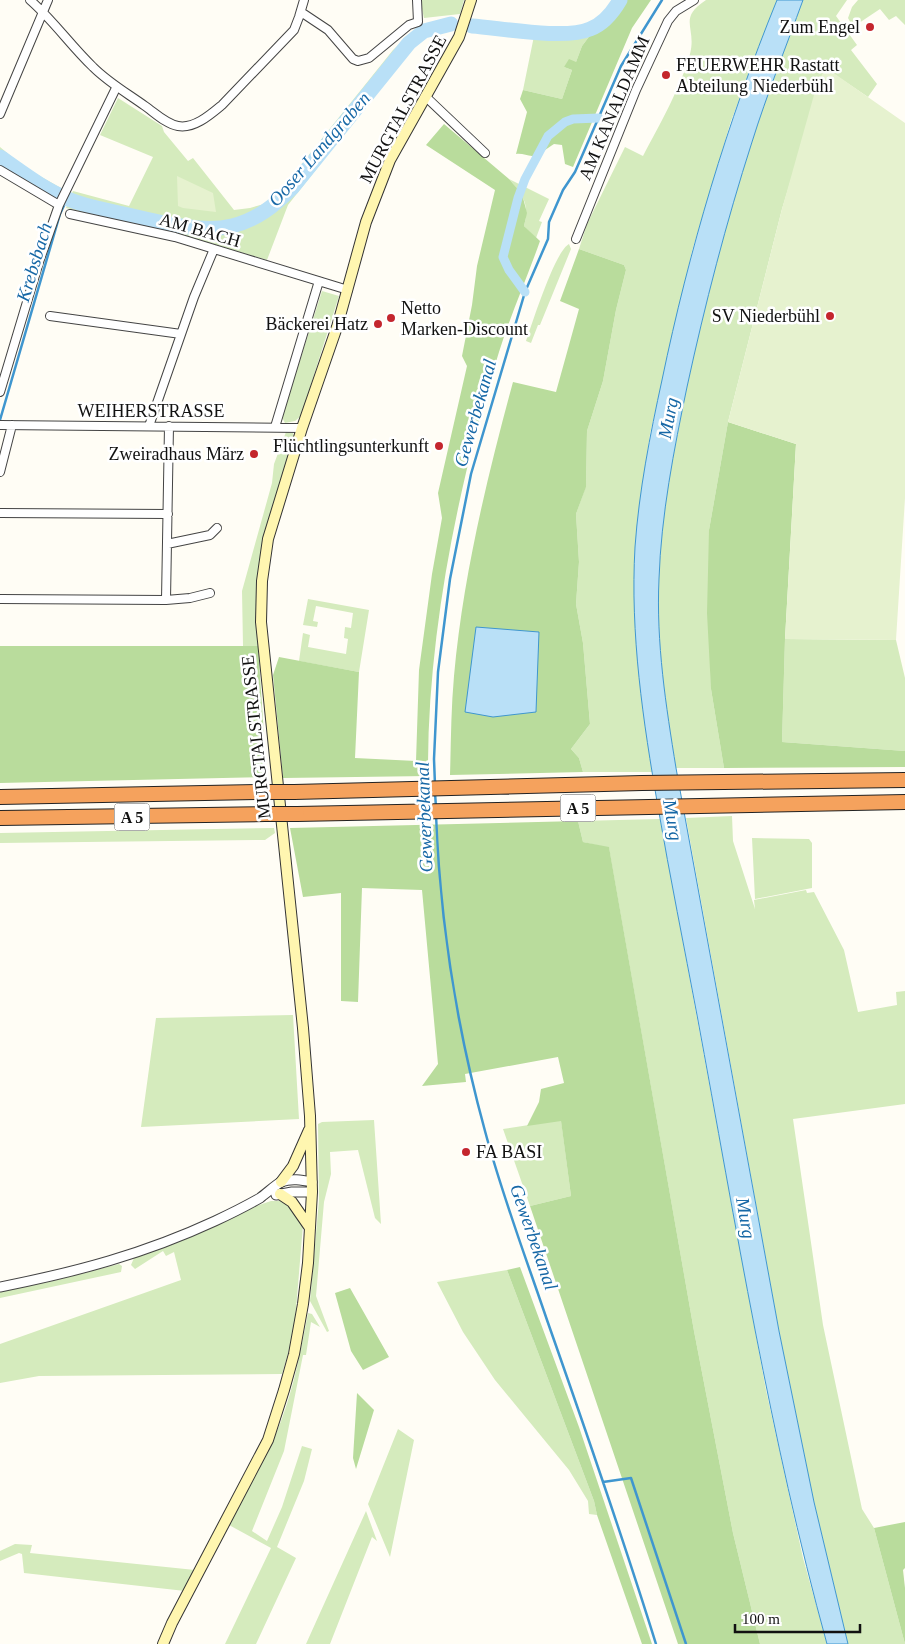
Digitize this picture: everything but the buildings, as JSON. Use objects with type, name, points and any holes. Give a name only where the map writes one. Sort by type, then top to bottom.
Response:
[{"type":"highway","name":"A 5","points":[[0,797],[406,790],[642,783],[905,780]]},
{"type":"highway","name":"A 5","points":[[0,818],[905,802]]},
{"type":"main road","name":"MURGTALSTRASSE","points":[[163,1644],[172,1623],[268,1440],[294,1354],[303,1304],[312,1187],[311,1127],[303,1028],[261,622],[262,581],[268,539],[302,428],[337,327],[361,238],[379,185],[403,135],[459,37],[471,0]]},
{"type":"main road","points":[[281,1182],[296,1161],[311,1127]]},
{"type":"main road","points":[[280,1194],[292,1202],[310,1228]]},
{"type":"street","points":[[30,0],[92,67],[116,88],[170,123],[178,126],[188,126],[196,123],[222,105],[290,34],[297,25],[304,0]]},
{"type":"street","points":[[0,114],[48,0]]},
{"type":"street","points":[[301,12],[328,30],[353,59],[363,61],[409,25],[418,22],[417,0]]},
{"type":"street","name":"AM KANALDAMM","points":[[576,239],[636,90],[668,21],[676,11],[694,0]]},
{"type":"street","points":[[0,392],[39,262],[60,203],[76,166],[116,88]]},
{"type":"street","points":[[425,96],[485,153]]},
{"type":"street","points":[[0,170],[60,203]]},
{"type":"street","name":"AM BACH","points":[[70,214],[148,230],[319,282]]},
{"type":"street","points":[[149,426],[181,334],[214,249]]},
{"type":"street","points":[[276,427],[319,282],[348,290]]},
{"type":"street","points":[[50,316],[181,334]]},
{"type":"street","name":"WEIHERSTRASSE","points":[[1,425],[302,428]]},
{"type":"street","points":[[0,472],[12,425]]},
{"type":"street","points":[[166,600],[169,426]]},
{"type":"street","points":[[0,512],[168,514]]},
{"type":"street","points":[[167,544],[210,535],[217,528]]},
{"type":"street","points":[[0,599],[166,600],[190,598],[210,593]]},
{"type":"street","points":[[0,1287],[59,1275],[125,1257],[200,1227],[261,1197],[281,1182],[291,1180],[312,1187]]},
{"type":"street","points":[[261,1197],[312,1187]]},
{"type":"green space","points":[[420,0],[464,0],[460,14],[424,18]]},
{"type":"green space","points":[[624,0],[651,0],[632,28],[573,167],[565,164],[562,145],[554,144],[535,156],[516,154],[527,112],[520,99],[523,90],[562,99],[572,70],[564,67],[569,59],[576,62],[582,46],[591,34],[610,19]]},
{"type":"green space","points":[[706,0],[777,0],[731,121],[692,251],[650,434],[639,508],[634,586],[636,642],[652,772],[583,772],[579,758],[571,749],[590,724],[583,643],[576,604],[579,562],[576,514],[586,486],[587,431],[603,381],[616,310],[626,270],[624,265],[579,249],[587,224],[625,147],[643,156],[663,119],[681,80],[690,54],[692,45],[690,18],[697,7]]},
{"type":"green space","points":[[803,0],[847,0],[836,16],[857,45],[851,50],[877,84],[868,97],[825,68],[782,209],[728,422],[709,530],[711,689],[724,768],[676,768],[665,698],[660,651],[658,603],[662,531],[669,483],[687,387],[725,233],[742,172],[770,88]]},
{"type":"green space","points":[[858,0],[905,0],[905,25],[896,16],[889,20],[880,9],[853,27],[848,18],[852,7]]},
{"type":"green space","points":[[422,26],[397,52],[289,186],[273,204],[261,212],[241,220],[217,223],[192,223],[140,215],[70,197],[73,191],[129,206],[153,157],[100,135],[118,98],[162,126],[164,132],[188,161],[193,158],[234,210],[271,202],[393,50],[418,27]]},
{"type":"green space","points":[[591,34],[582,46],[576,62],[564,67],[572,70],[562,99],[523,90],[534,36],[577,37]]},
{"type":"green space","name":"SV Niederbühl","points":[[825,67],[905,123],[905,498],[896,640],[785,639],[796,444],[728,422],[782,209],[814,95]]},
{"type":"green space","points":[[444,124],[509,179],[522,194],[527,213],[524,226],[540,241],[499,352],[470,455],[458,507],[439,615],[429,723],[428,776],[283,778],[273,675],[279,657],[359,672],[355,758],[416,761],[419,670],[432,574],[442,518],[438,493],[467,366],[462,356],[477,266],[495,190],[426,145]]},
{"type":"green space","points":[[0,147],[24,167],[61,188],[56,198],[0,165]]},
{"type":"green space","points":[[315,165],[318,167],[288,205],[267,260],[176,233],[66,208],[68,204],[72,204],[126,219],[186,230],[222,231],[237,229],[266,217],[283,205]]},
{"type":"green space","points":[[177,176],[213,193],[216,212],[178,206]]},
{"type":"green space","points":[[509,179],[549,199],[539,221],[542,222],[536,238],[524,226],[526,206],[518,190]]},
{"type":"green space","points":[[569,244],[571,249],[540,325],[538,325],[531,343],[526,341],[551,273],[563,249]]},
{"type":"green space","points":[[579,249],[624,265],[626,270],[616,310],[603,381],[587,431],[586,487],[576,514],[579,562],[576,604],[583,643],[590,724],[571,749],[579,758],[583,772],[450,775],[452,701],[463,601],[477,527],[494,454],[513,382],[556,392],[579,309],[560,301]]},
{"type":"green space","points":[[322,291],[339,296],[301,416],[295,421],[285,423],[282,417]]},
{"type":"green space","points":[[728,422],[796,444],[785,639],[782,742],[905,751],[905,767],[724,768],[711,689],[707,613],[709,530]]},
{"type":"green space","points":[[286,432],[293,433],[294,437],[257,612],[258,646],[243,646],[242,591],[272,483],[274,464]]},
{"type":"green space","points":[[308,599],[369,610],[359,672],[299,661],[303,633],[310,635],[308,647],[346,654],[348,639],[344,638],[345,627],[351,628],[353,613],[316,606],[313,621],[318,622],[317,627],[303,625]]},
{"type":"green space","points":[[785,639],[896,640],[905,678],[905,751],[782,742]]},
{"type":"green space","points":[[0,646],[258,646],[264,735],[262,777],[0,783]]},
{"type":"green space","points":[[732,816],[733,841],[755,909],[754,900],[806,890],[807,893],[814,892],[844,950],[858,1012],[897,1005],[896,992],[905,991],[905,1104],[793,1119],[823,1325],[862,1509],[874,1528],[905,1644],[848,1644],[814,1502],[779,1331],[686,818]]},
{"type":"green space","points":[[660,819],[766,1390],[803,1558],[827,1644],[760,1644],[733,1533],[694,1331],[609,848],[583,842],[578,821]]},
{"type":"green space","points":[[578,821],[583,842],[609,847],[694,1331],[733,1533],[760,1644],[678,1644],[530,1206],[571,1196],[561,1121],[527,1126],[539,1102],[541,1089],[564,1083],[558,1057],[465,1074],[466,1082],[422,1086],[438,1064],[422,890],[362,888],[358,1002],[341,1001],[341,893],[303,897],[290,828]]},
{"type":"green space","points":[[274,828],[275,833],[265,840],[0,843],[0,833]]},
{"type":"green space","points":[[752,838],[809,839],[812,843],[812,888],[755,899]]},
{"type":"green space","points":[[293,1015],[299,1119],[141,1127],[156,1018]]},
{"type":"green space","points":[[374,1120],[381,1224],[375,1218],[358,1150],[330,1152],[331,1174],[324,1202],[316,1296],[329,1331],[327,1332],[310,1301],[319,1200],[318,1124],[322,1122]]},
{"type":"green space","points":[[561,1120],[571,1196],[530,1206],[503,1129]]},
{"type":"green space","points":[[271,1201],[281,1201],[292,1208],[303,1225],[294,1333],[282,1374],[39,1376],[0,1383],[0,1344],[181,1280],[174,1252],[166,1256],[163,1251],[135,1269],[131,1265],[134,1258]]},
{"type":"green space","points":[[119,1264],[122,1266],[121,1272],[0,1298],[0,1291],[53,1281]]},
{"type":"green space","points":[[520,1267],[579,1427],[652,1644],[642,1644],[597,1515],[594,1501],[507,1270]]},
{"type":"green space","points":[[507,1270],[594,1501],[597,1515],[589,1514],[588,1501],[569,1470],[495,1380],[463,1332],[437,1282]]},
{"type":"green space","points":[[350,1288],[389,1357],[363,1370],[351,1351],[335,1293]]},
{"type":"green space","points":[[308,1313],[312,1314],[320,1327],[311,1322],[306,1355],[303,1355],[284,1451],[252,1531],[267,1541],[282,1507],[302,1446],[312,1449],[304,1481],[277,1547],[296,1558],[256,1644],[225,1644],[271,1548],[229,1525],[263,1461],[286,1408]]},
{"type":"green space","points":[[357,1393],[374,1410],[356,1469],[353,1458]]},
{"type":"green space","points":[[398,1429],[414,1440],[390,1557],[368,1504]]},
{"type":"green space","points":[[366,1511],[377,1541],[372,1537],[330,1644],[306,1644]]},
{"type":"green space","points":[[905,1522],[905,1568],[903,1570],[905,1588],[905,1644],[874,1528]]},
{"type":"green space","points":[[15,1544],[32,1545],[30,1553],[195,1570],[185,1591],[24,1573],[22,1554],[19,1553],[0,1561],[0,1551]]},
{"type":"water","name":"Murg","points":[[777,0],[803,0],[742,172],[716,264],[694,356],[677,434],[662,531],[658,603],[660,651],[676,768],[779,1331],[814,1502],[848,1644],[827,1644],[788,1488],[771,1410],[658,807],[643,710],[634,612],[635,547],[642,484],[649,442],[684,283],[726,140]]},
{"type":"water","points":[[476,627],[539,632],[536,712],[493,717],[465,712]]},
{"type":"waterway","name":"Ooser Landgraben","points":[[472,26],[549,33],[579,32],[595,27],[604,21],[620,0]]},
{"type":"waterway","name":"Gewerbekanal","points":[[435,785],[434,759],[438,672],[450,579],[471,474],[525,292],[548,239],[549,222],[563,190],[575,172],[621,66],[662,0]]},
{"type":"waterway","name":"Ooser Landgraben","points":[[0,157],[50,190],[68,199],[87,205],[190,227],[219,228],[232,226],[250,220],[265,211],[292,188],[409,43],[424,31],[451,24]]},
{"type":"waterway","points":[[525,292],[509,270],[503,257],[518,198],[525,179],[548,136],[565,122],[573,119],[599,118]]},
{"type":"waterway","name":"Krebsbach","points":[[0,420],[60,214],[67,199]]},
{"type":"waterway","name":"Gewerbekanal","points":[[435,793],[436,807]]},
{"type":"waterway","name":"Gewerbekanal","points":[[436,815],[441,895],[458,1014],[485,1131],[507,1203],[603,1482],[656,1644]]},
{"type":"waterway","points":[[603,1482],[631,1478],[686,1644]]},
{"type":"place","name":"Zum Engel","points":[[870,27]]},
{"type":"place","name":"FEUERWEHR Rastatt Abteilung Niederbühl","points":[[666,75]]},
{"type":"place","name":"SV Niederbühl","points":[[830,316]]},
{"type":"place","name":"Netto Marken-Discount","points":[[391,318]]},
{"type":"place","name":"Bäckerei Hatz","points":[[378,324]]},
{"type":"place","name":"Flüchtlingsunterkunft","points":[[439,446]]},
{"type":"place","name":"Zweiradhaus März","points":[[254,454]]},
{"type":"place","name":"FA BASI","points":[[466,1152]]}]
